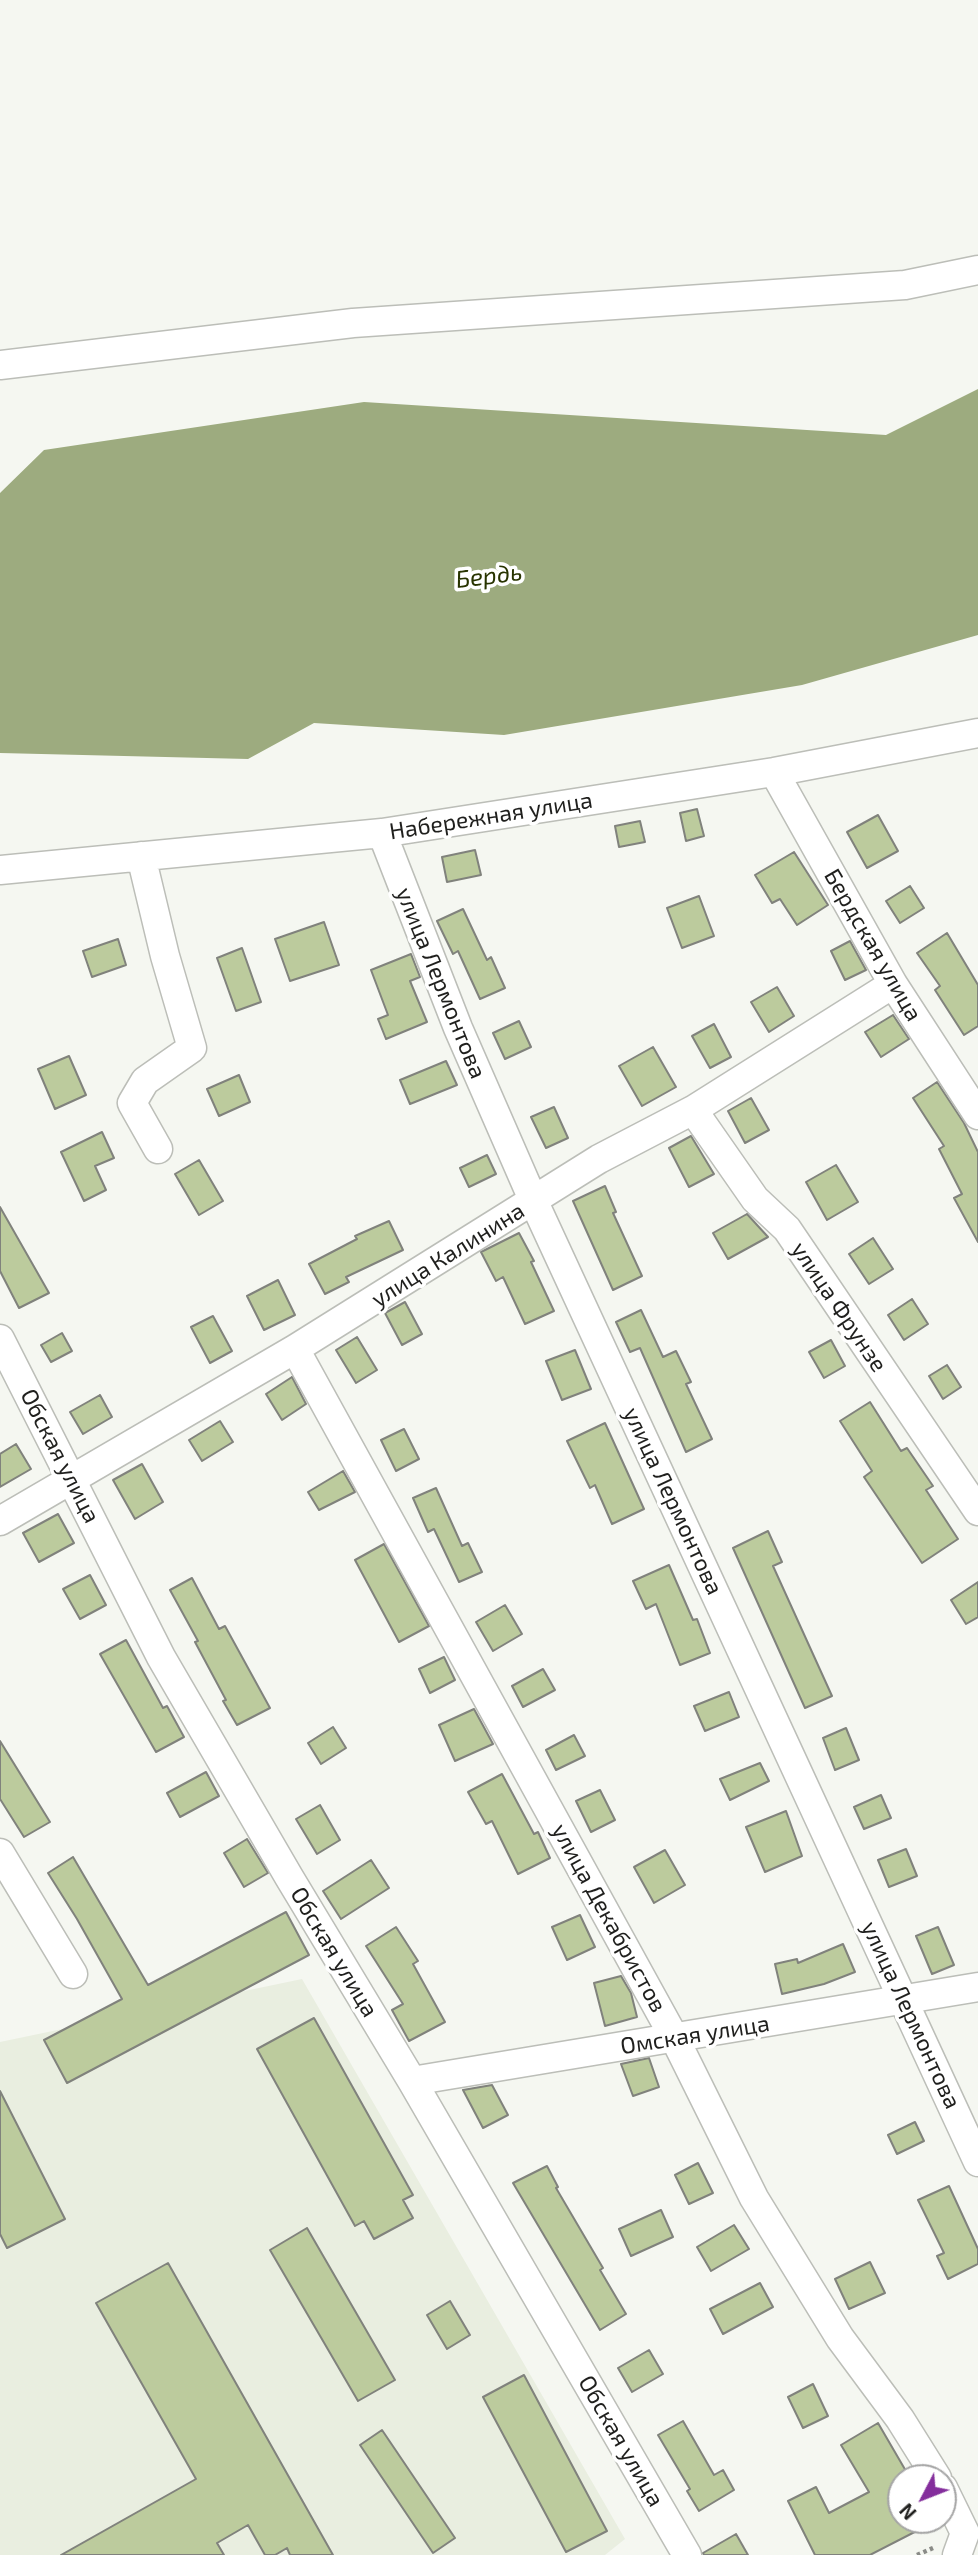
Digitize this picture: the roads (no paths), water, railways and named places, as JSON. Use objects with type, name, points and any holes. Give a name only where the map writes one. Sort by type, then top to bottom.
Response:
[{"type":"street","points":[[0,365],[353,323],[905,285],[978,270]]},
{"type":"street","name":"Набережная улица","points":[[0,870],[382,833],[774,772],[978,733]]},
{"type":"street","name":"Бердская улица","points":[[774,772],[893,984],[978,1115]]},
{"type":"street","name":"улица Лермонтова","points":[[382,833],[453,1016],[534,1202],[978,2162]]},
{"type":"street","points":[[141,856],[165,956],[192,1048],[145,1082],[132,1103],[158,1149]]},
{"type":"street","name":"улица Калинина","points":[[0,1521],[295,1349],[599,1159],[693,1110],[893,984]]},
{"type":"street","name":"улица Фрунзе","points":[[693,1110],[755,1199],[787,1229],[978,1511]]},
{"type":"street","name":"Обская улица","points":[[0,1339],[161,1657],[412,2081],[687,2555]]},
{"type":"street","name":"улица Декабристов","points":[[295,1349],[675,2039],[754,2198],[840,2338],[900,2419],[928,2464]]},
{"type":"street","points":[[0,1853],[73,1974]]},
{"type":"street","name":"Омская улица","points":[[412,2081],[978,1987]]},
{"type":"street","points":[[957,2517],[965,2533],[957,2555]]},
{"type":"water","name":"Бердь","points":[[978,389],[978,635],[802,685],[504,735],[314,723],[248,759],[0,753],[0,493],[44,450],[364,402],[886,435]]}]
